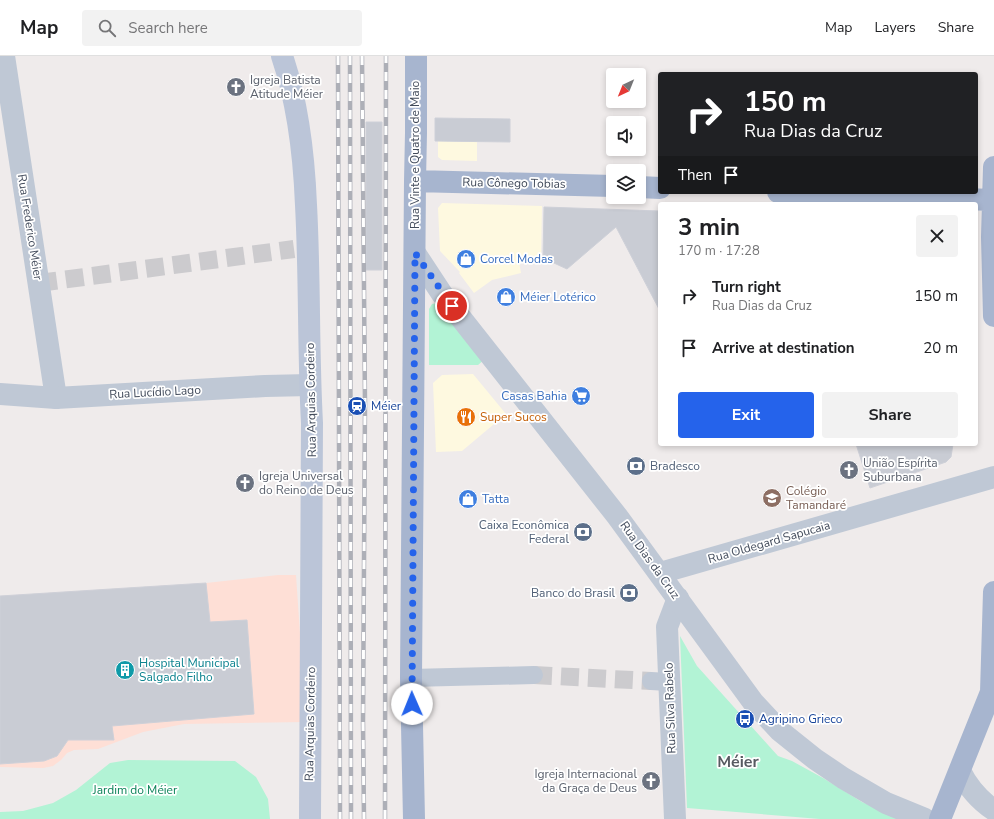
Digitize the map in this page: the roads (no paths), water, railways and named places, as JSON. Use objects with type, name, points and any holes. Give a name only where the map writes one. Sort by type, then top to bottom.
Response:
[{"type":"main road","name":"Rua Arquias Cordeiro","points":[[282,56],[299,125],[305,170],[309,254],[310,385],[312,423],[310,819]]},
{"type":"main road","name":"Rua Vinte e Quatro de Maio","points":[[414,819],[412,678],[416,56]]},
{"type":"main road","points":[[994,167],[994,316]]},
{"type":"main road","name":"Rua Cônego Tobias","points":[[415,181],[606,186]]},
{"type":"main road","points":[[646,187],[658,188]]},
{"type":"main road","points":[[832,194],[993,200]]},
{"type":"main road","points":[[940,819],[993,692],[994,592]]},
{"type":"street","name":"Rua Frederico Méier","points":[[4,56],[56,398]]},
{"type":"street","name":"Rua Dias da Cruz","points":[[415,253],[442,294],[617,516],[660,573],[753,702],[780,731],[815,759],[843,778],[886,803],[925,819]]},
{"type":"street","name":"Rua Lucídio Lago","points":[[0,394],[56,398],[265,386],[310,385]]},
{"type":"street","name":"Rua Oldegard Sapucaia","points":[[660,573],[994,477]]},
{"type":"street","name":"Rua Silva Rabelo","points":[[675,819],[660,681],[666,628],[678,598]]},
{"type":"street","points":[[412,678],[534,675]]},
{"type":"street","points":[[960,771],[968,787],[994,810]]},
{"type":"tunnel","points":[[39,283],[294,249]]},
{"type":"tunnel","points":[[534,675],[651,681]]},
{"type":"railway","points":[[338,56],[340,819]]},
{"type":"railway","points":[[350,56],[351,819]]},
{"type":"railway","points":[[362,56],[365,405],[363,722],[364,819]]},
{"type":"railway","points":[[385,819],[386,56]]},
{"type":"place","name":"Igreja Batista Atitude Méier","points":[[236,87]]},
{"type":"place","name":"Corcel Modas","points":[[466,259]]},
{"type":"place","name":"Méier Lotérico","points":[[506,297]]},
{"type":"place","name":"Casas Bahia","points":[[581,396]]},
{"type":"place","name":"Méier","points":[[357,406]]},
{"type":"place","name":"Super Sucos","points":[[466,417]]},
{"type":"place","name":"Bradesco","points":[[636,466]]},
{"type":"place","name":"União Espírita Suburbana","points":[[849,470]]},
{"type":"place","name":"Igreja Universal do Reino de Deus","points":[[245,483]]},
{"type":"place","name":"Colégio Tamandaré","points":[[772,498]]},
{"type":"place","name":"Tatta","points":[[468,499]]},
{"type":"place","name":"Caixa Econômica Federal","points":[[583,532]]},
{"type":"place","name":"Banco do Brasil","points":[[629,593]]},
{"type":"place","name":"Hospital Municipal Salgado Filho","points":[[125,670]]},
{"type":"place","name":"Agripino Grieco","points":[[745,719]]},
{"type":"place","name":"Igreja Internacional da Graça de Deus","points":[[651,781]]},
{"type":"district","name":"Méier","points":[[738,762]]},
{"type":"park label","name":"Jardim do Méier","points":[[135,790]]}]
